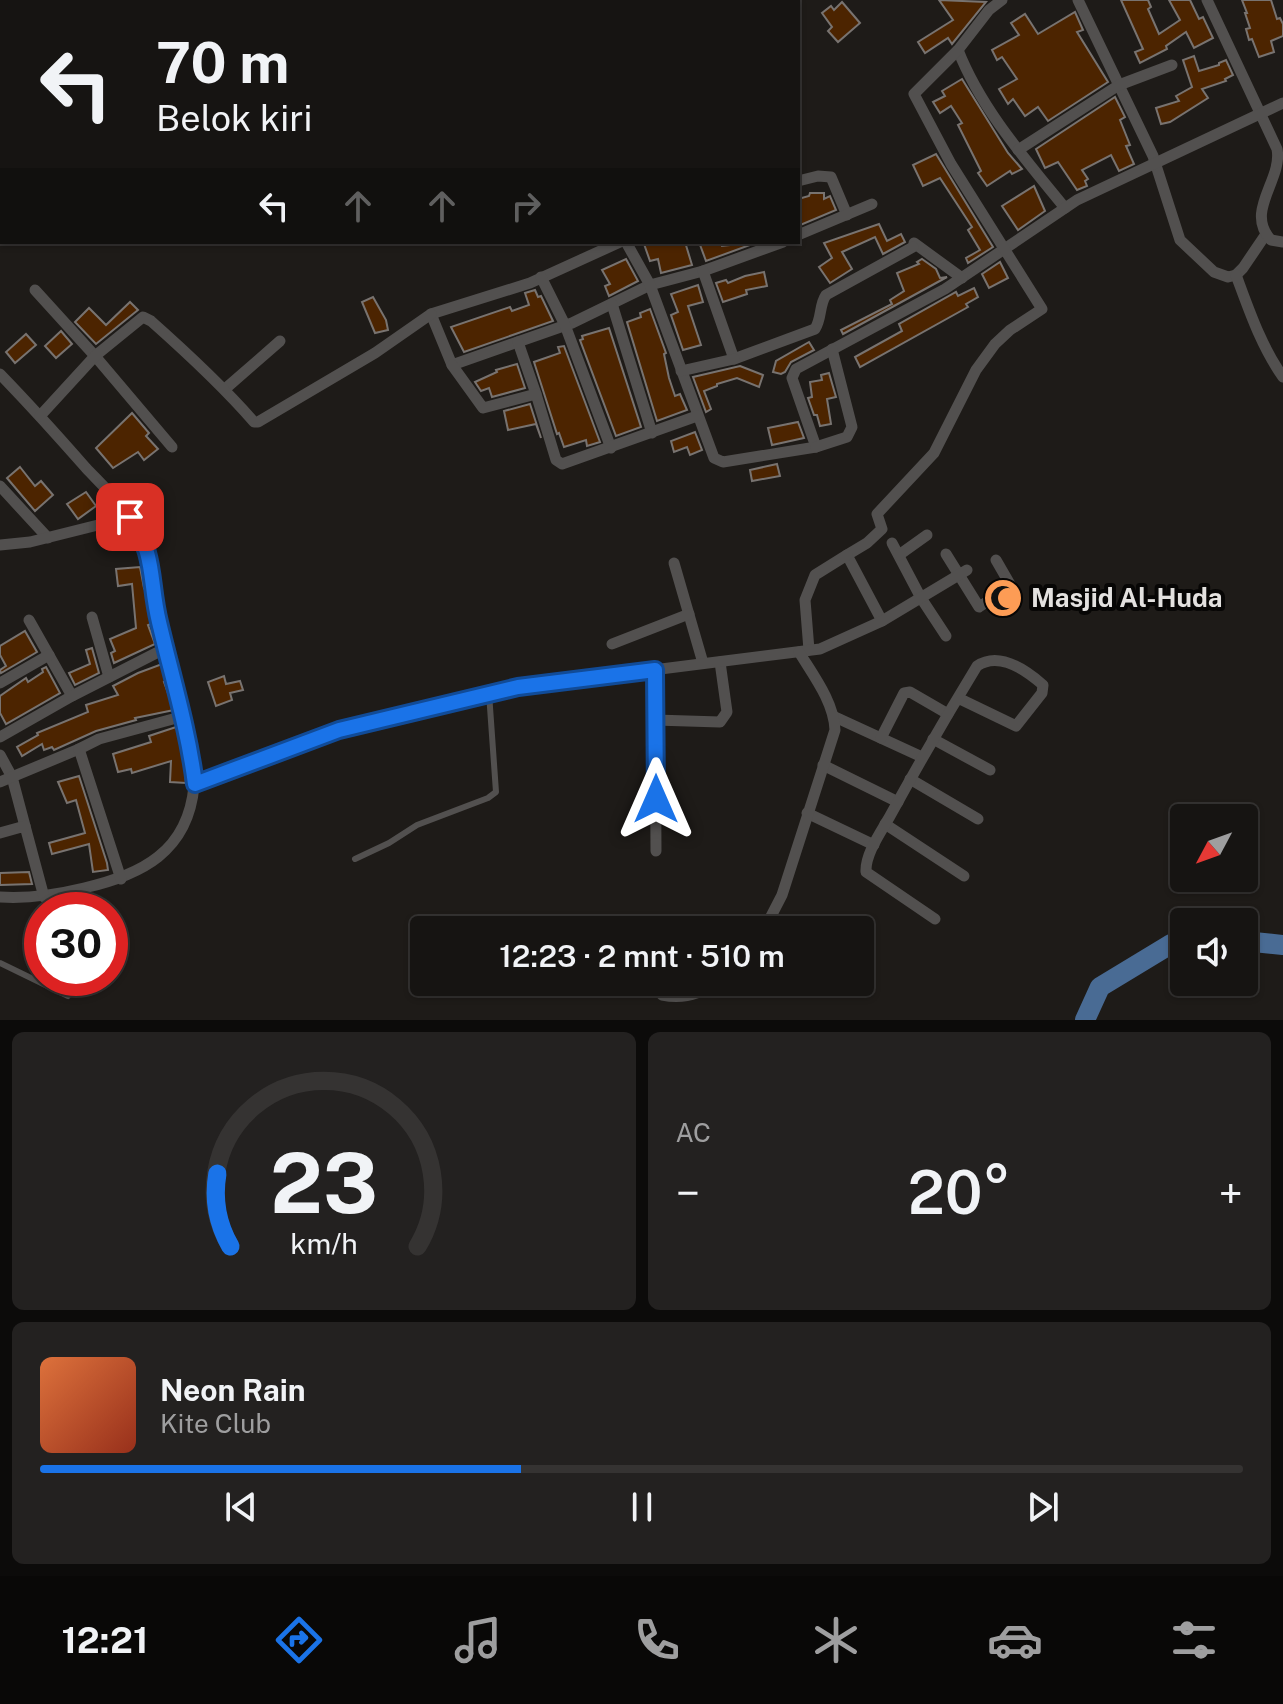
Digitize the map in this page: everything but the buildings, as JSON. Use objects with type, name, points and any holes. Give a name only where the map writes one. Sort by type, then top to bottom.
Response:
[{"type":"street","points":[[771,916],[782,895],[835,730],[835,717],[804,651],[805,600],[815,575],[867,543],[882,529],[877,514],[934,453],[976,370],[1010,330],[1042,309],[951,164],[914,97],[918,87],[958,50],[989,10],[1002,0]]},
{"type":"street","points":[[1078,0],[1154,163],[1180,240],[1214,272],[1228,277],[1236,275],[1266,234]]},
{"type":"street","points":[[1207,0],[1279,155],[1261,221],[1271,240],[1283,242]]},
{"type":"street","points":[[958,50],[964,66],[1018,150],[1065,208]]},
{"type":"street","points":[[1018,150],[1119,85],[1172,65]]},
{"type":"street","points":[[816,447],[792,374],[796,369],[962,278],[1065,208],[1283,103]]},
{"type":"street","points":[[800,180],[818,176],[831,177],[847,215]]},
{"type":"street","points":[[800,234],[872,204]]},
{"type":"street","points":[[40,416],[95,356],[140,319],[147,318],[225,389],[254,422],[264,421],[375,353],[431,314],[541,277],[615,244]]},
{"type":"street","points":[[627,244],[650,285],[714,458],[723,462],[816,447],[847,437],[852,427],[832,349]]},
{"type":"street","points":[[452,365],[565,325],[650,285],[703,271],[777,244]]},
{"type":"street","points":[[681,371],[734,359],[815,329],[826,295],[914,245],[962,278]]},
{"type":"street","points":[[703,271],[734,359]]},
{"type":"street","points":[[1236,275],[1270,359],[1283,377]]},
{"type":"street","points":[[541,277],[565,325],[611,448]]},
{"type":"street","points":[[35,290],[172,447]]},
{"type":"street","points":[[612,304],[652,433]]},
{"type":"street","points":[[431,314],[452,365],[483,408],[536,394]]},
{"type":"street","points":[[225,389],[280,341]]},
{"type":"street","points":[[518,342],[559,463],[572,462],[697,416]]},
{"type":"street","points":[[0,374],[143,535],[150,556],[158,620],[184,716],[195,784],[190,809],[179,834],[164,854],[143,870],[121,879],[65,892]]},
{"type":"street","points":[[0,486],[48,538]]},
{"type":"street","points":[[0,545],[48,538],[130,517]]},
{"type":"street","points":[[899,555],[927,535]]},
{"type":"street","points":[[892,543],[921,598],[946,636]]},
{"type":"street","points":[[946,554],[963,572],[979,607],[1011,586],[996,560]]},
{"type":"street","points":[[847,555],[882,621]]},
{"type":"street","points":[[674,563],[703,663]]},
{"type":"street","points":[[195,784],[339,730],[489,693],[832,645],[882,621],[963,572]]},
{"type":"street","points":[[612,644],[689,614]]},
{"type":"street","points":[[92,617],[109,677]]},
{"type":"street","points":[[29,620],[72,696]]},
{"type":"street","points":[[0,737],[166,648]]},
{"type":"street","points":[[0,683],[49,655]]},
{"type":"street","points":[[935,919],[866,872],[874,845],[922,757],[977,666],[993,660],[1011,664],[1043,685],[1042,693],[1016,726],[958,698]]},
{"type":"street","points":[[655,720],[720,722],[727,712],[720,662]]},
{"type":"street","points":[[655,670],[656,851]]},
{"type":"street","points":[[881,738],[906,692],[948,714]]},
{"type":"street","points":[[0,782],[99,739],[184,716]]},
{"type":"street","points":[[835,717],[922,757]]},
{"type":"street","points":[[933,739],[990,770]]},
{"type":"street","points":[[79,749],[121,879]]},
{"type":"street","points":[[0,755],[12,777],[43,892]]},
{"type":"street","points":[[823,765],[898,802]]},
{"type":"street","points":[[910,779],[978,819]]},
{"type":"street","points":[[807,813],[874,845]]},
{"type":"street","points":[[885,824],[964,876]]},
{"type":"street","points":[[0,833],[25,826]]},
{"type":"street","points":[[0,897],[24,897]]},
{"type":"lane","points":[[355,859],[417,825],[488,798],[496,792],[489,693]]},
{"type":"lane","points":[[0,963],[24,975]]},
{"type":"waterway","points":[[1258,942],[1283,945]]},
{"type":"waterway","points":[[1085,1020],[1100,987],[1170,945]]},
{"type":"place","name":"Masjid Al-Huda","points":[[1003,598]]},
{"type":"route","points":[[130,517],[143,535],[150,556],[158,620],[184,716],[195,784],[339,730],[518,687],[655,670],[656,799]]}]
